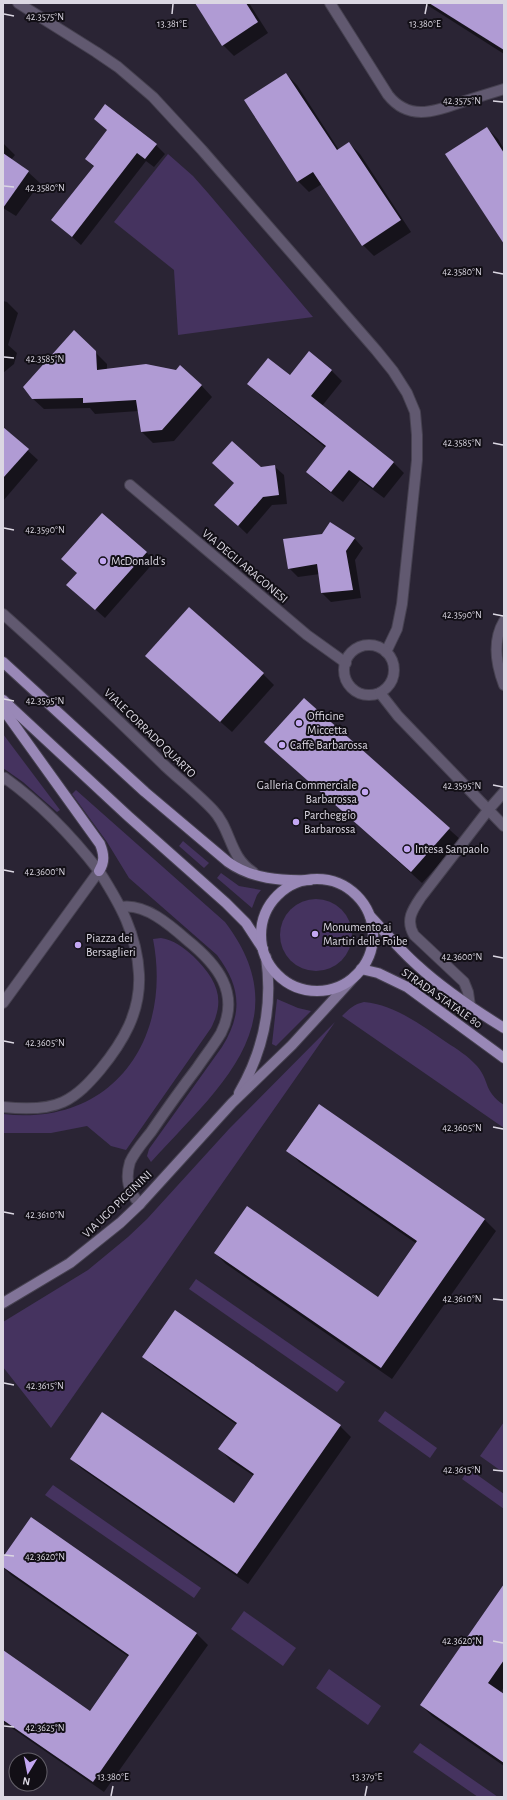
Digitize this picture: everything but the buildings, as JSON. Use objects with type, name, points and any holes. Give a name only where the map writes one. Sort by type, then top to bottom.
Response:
[{"type":"main road","name":"VIALE CORRADO QUARTO","points":[[3,662],[206,846],[238,869],[266,877],[287,880],[310,880]]},
{"type":"main road","points":[[3,700],[128,816],[226,903],[246,923],[279,976],[291,984],[306,990],[329,990],[343,984],[359,972],[369,957],[372,943],[373,928],[369,914]]},
{"type":"main road","points":[[3,709],[100,844],[103,853],[103,861],[99,871]]},
{"type":"main road","points":[[264,953],[261,935],[263,920],[273,901],[289,887],[310,880],[323,880],[342,885],[358,897],[369,914],[417,965],[470,1006],[504,1028]]},
{"type":"main road","name":"VIA UGO PICCININI","points":[[232,1103],[248,1076],[262,1040],[268,998],[264,953]]},
{"type":"main road","name":"VIA UGO PICCININI","points":[[3,1303],[70,1263],[102,1238],[140,1204],[232,1103],[283,1054],[359,972]]},
{"type":"main road","name":"STRADA STATALE 80","points":[[359,972],[378,973],[407,987],[504,1058]]},
{"type":"street","points":[[18,3],[118,67],[153,97],[187,133],[393,371],[412,402],[417,429],[417,460],[398,629],[386,652]]},
{"type":"street","points":[[330,3],[388,95],[397,105],[404,109],[413,112],[431,112],[504,89]]},
{"type":"street","name":"VIA DEGLI ARAGONESI","points":[[130,485],[307,635],[346,663]]},
{"type":"street","name":"VIALE CORRADO QUARTO","points":[[3,614],[66,670],[175,776],[213,809],[221,821],[231,846],[242,864],[254,872],[266,877]]},
{"type":"street","points":[[504,621],[498,632],[496,643],[498,665],[504,685]]},
{"type":"street","points":[[363,646],[379,647],[386,652],[393,662],[394,674],[392,682],[380,693],[364,695],[356,692],[346,679],[346,663],[352,652],[363,646]]},
{"type":"street","points":[[380,693],[398,716],[504,826]]},
{"type":"street","points":[[3,780],[5,778],[41,806],[86,854],[99,871],[121,907],[129,925],[135,943],[139,975],[137,1002],[130,1026],[110,1057],[95,1076],[70,1098],[48,1106],[3,1107]]},
{"type":"street","points":[[470,1006],[468,992],[464,982],[412,932],[410,925],[410,914],[421,897],[489,809],[504,792]]},
{"type":"street","points":[[3,1003],[99,871]]},
{"type":"street","points":[[121,907],[132,906],[144,910],[172,928],[195,946],[205,955],[219,974],[228,997],[227,1014],[217,1039],[130,1162],[128,1185],[133,1196],[140,1204]]},
{"type":"shaded area","points":[[168,154],[193,176],[313,317],[178,335],[174,270],[114,222]]},
{"type":"shaded area","points":[[3,734],[60,810],[57,812],[23,782],[3,768]]},
{"type":"shaded area","points":[[76,790],[225,922],[247,958],[255,992],[253,1023],[241,1053],[223,1081],[201,1108],[151,1162],[147,1156],[149,1149],[229,1035],[236,1011],[235,989],[231,978],[217,955],[129,878],[107,842],[72,794]]},
{"type":"shaded area","points":[[183,841],[209,863],[204,868],[179,846]]},
{"type":"shaded area","points":[[221,873],[239,886],[261,890],[257,895],[252,908],[217,878]]},
{"type":"shaded area","points":[[309,899],[323,899],[342,909],[352,928],[352,942],[342,961],[323,971],[309,971],[290,961],[280,942],[280,928],[290,909]]},
{"type":"shaded area","points":[[161,938],[178,944],[201,964],[213,980],[218,997],[218,1007],[216,1017],[211,1028],[126,1150],[111,1146],[87,1126],[51,1133],[3,1133],[3,1114],[41,1114],[75,1106],[103,1091],[126,1070],[143,1043],[153,1011],[157,976],[153,939]]},
{"type":"shaded area","points":[[277,999],[298,1008],[311,1011],[276,1046],[272,1044]]},
{"type":"shaded area","points":[[364,1002],[397,1011],[427,1029],[470,1059],[481,1071],[493,1095],[504,1105],[504,1128],[342,1016],[352,1007]]},
{"type":"shaded area","points":[[335,1022],[51,1428],[3,1367],[3,1322],[88,1270],[128,1237],[147,1219],[229,1129]]},
{"type":"shaded area","points":[[196,1279],[345,1382],[337,1392],[189,1289]]},
{"type":"shaded area","points":[[385,1411],[437,1448],[430,1458],[378,1421]]},
{"type":"shaded area","points":[[504,1422],[504,1473],[480,1456]]},
{"type":"shaded area","points":[[469,1469],[504,1494],[504,1509],[462,1479]]},
{"type":"shaded area","points":[[53,1485],[201,1588],[194,1598],[45,1495]]},
{"type":"shaded area","points":[[244,1611],[296,1648],[283,1666],[231,1629]]},
{"type":"shaded area","points":[[329,1669],[381,1706],[368,1725],[316,1688]]},
{"type":"shaded area","points":[[420,1743],[498,1797],[478,1797],[413,1752]]},
{"type":"place","name":"McDonald's","points":[[103,561]]},
{"type":"place","name":"Officine Miccetta","points":[[299,723]]},
{"type":"place","name":"Caffè Barbarossa","points":[[282,745]]},
{"type":"place","name":"Galleria Commerciale Barbarossa","points":[[365,792]]},
{"type":"place","name":"Parcheggio Barbarossa","points":[[296,822]]},
{"type":"place","name":"Intesa Sanpaolo","points":[[407,849]]},
{"type":"place","name":"Monumento ai Martiri delle Foibe","points":[[315,934]]},
{"type":"place","name":"Piazza dei Bersaglieri","points":[[78,945]]}]
